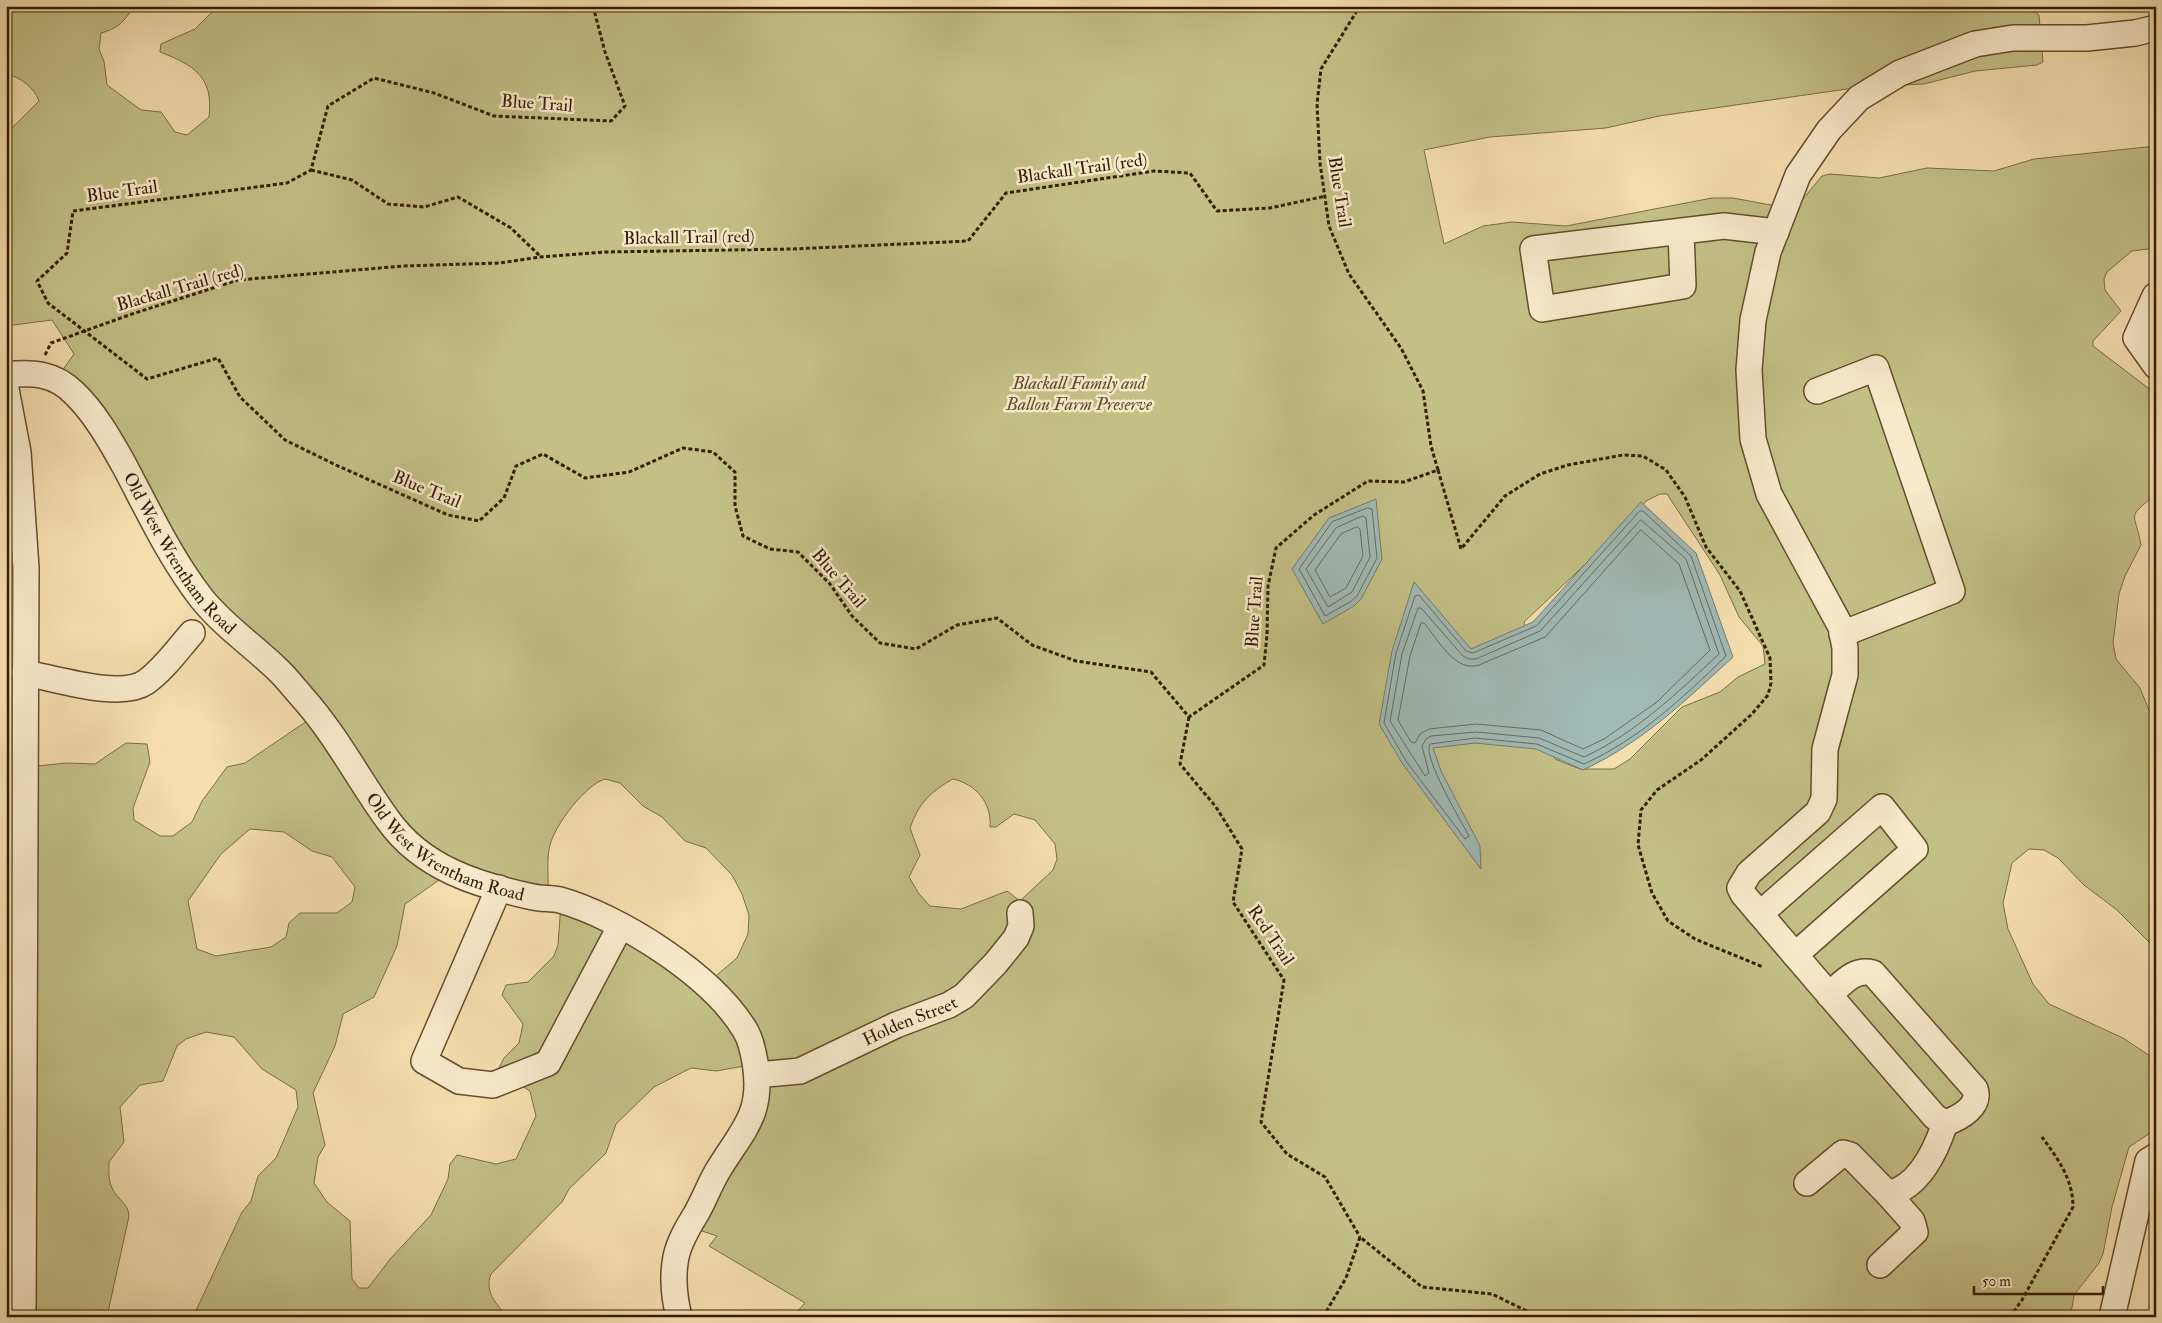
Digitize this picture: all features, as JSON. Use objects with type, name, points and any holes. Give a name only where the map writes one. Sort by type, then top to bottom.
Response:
[{"type":"street","points":[[1829,995],[1853,974],[1864,970],[1873,973],[1975,1089],[1978,1097],[1976,1102],[1956,1120],[1945,1123],[1935,1117],[1829,995],[1760,914],[1740,888],[1749,874],[1818,812],[1824,799],[1825,749],[1845,675],[1841,627],[1768,494],[1753,438],[1749,370],[1753,320],[1768,252],[1798,175],[1829,130],[1859,98],[1900,73],[1976,44],[2013,38],[2087,38],[2135,33],[2156,28]]},
{"type":"street","points":[[1681,231],[1683,286],[1542,309],[1532,249],[1681,231],[1724,226],[1776,232]]},
{"type":"street","points":[[2155,296],[2136,338],[2156,366]]},
{"type":"street","points":[[1817,391],[1876,368],[1952,591],[1842,634]]},
{"type":"street","name":"Old West Wrentham Road","points":[[6,375],[35,373],[57,378],[76,394],[112,444],[168,549],[203,599],[236,634],[277,668],[307,702],[397,831],[417,851],[453,874],[536,898],[557,900],[636,935],[694,974],[717,994],[744,1029],[752,1044],[757,1075],[757,1102],[751,1121],[717,1173],[676,1254],[673,1285],[679,1317]]},
{"type":"street","points":[[6,389],[18,452],[26,568],[16,636],[25,673],[16,1091],[23,1317]]},
{"type":"street","points":[[25,673],[112,688],[132,688],[146,682],[192,633]]},
{"type":"street","points":[[1760,914],[1882,807],[1915,849],[1795,955]]},
{"type":"street","points":[[499,888],[424,1062],[459,1081],[493,1085],[548,1063],[620,927]]},
{"type":"street","name":"Holden Street","points":[[757,1075],[800,1071],[896,1024],[949,1005],[964,996],[996,964],[1016,938],[1021,926],[1020,913]]},
{"type":"street","points":[[1888,1194],[1897,1192],[1926,1167],[1937,1147],[1945,1123]]},
{"type":"street","points":[[1807,1183],[1843,1153],[1850,1155],[1888,1194],[1912,1221],[1915,1232],[1880,1264]]},
{"type":"street","points":[[2112,1317],[2148,1161],[2156,1156]]},
{"type":"path","name":"Blue Trail","points":[[593,6],[605,52],[625,106],[611,121],[494,116],[434,93],[374,78],[328,106],[311,170],[287,183],[73,211],[68,253],[37,281],[48,302],[147,379],[218,358],[240,397],[285,440],[448,515],[479,521],[504,498],[516,466],[542,454],[585,478],[629,472],[683,448],[713,452],[735,472],[735,506],[743,536],[770,549],[798,552],[830,584],[852,616],[880,643],[916,649],[957,625],[997,618],[1032,645],[1076,661],[1151,672],[1189,717],[1264,664],[1267,635],[1268,586],[1276,548],[1314,515],[1368,481],[1404,482],[1438,470],[1431,446],[1422,391],[1401,348],[1349,274],[1329,226],[1320,163],[1318,114],[1321,69],[1360,6]]},
{"type":"path","points":[[311,170],[352,180],[388,204],[424,207],[458,197],[511,228],[540,257]]},
{"type":"path","name":"Blackall Trail (red)","points":[[35,373],[51,343],[238,280],[403,266],[500,263],[540,257],[605,252],[792,249],[968,241],[1006,193],[1154,170],[1190,173],[1217,211],[1270,208],[1326,196]]},
{"type":"path","points":[[1438,470],[1461,549],[1505,496],[1540,474],[1568,464],[1623,455],[1643,456],[1666,470],[1684,497],[1706,547],[1740,592],[1770,658],[1771,683],[1768,694],[1752,714],[1701,760],[1657,790],[1641,810],[1638,845],[1652,894],[1668,921],[1695,939],[1763,967]]},
{"type":"path","name":"Red Trail","points":[[1189,717],[1180,764],[1216,807],[1242,849],[1233,902],[1284,980],[1260,1122],[1287,1154],[1325,1177],[1360,1237]]},
{"type":"path","points":[[2010,1317],[2022,1300],[2073,1207],[2073,1193],[2064,1168],[2042,1137]]},
{"type":"path","points":[[1323,1317],[1346,1278],[1360,1237],[1422,1287],[1492,1294],[1540,1317]]},
{"type":"green space","name":"Blackall Family and Ballou Farm Preserve","points":[[6,6],[133,6],[120,24],[101,33],[99,49],[104,61],[107,85],[141,110],[161,112],[175,132],[187,135],[209,117],[210,103],[208,92],[205,82],[192,68],[160,52],[161,44],[195,29],[212,12],[211,6],[2028,6],[2039,15],[2043,62],[2037,65],[1975,71],[1924,84],[1861,87],[1659,116],[1606,128],[1490,137],[1424,150],[1444,244],[1483,226],[1512,222],[1566,226],[1712,198],[1733,198],[1787,208],[1803,199],[1822,176],[1830,174],[1879,178],[1927,168],[1994,171],[2034,159],[2156,146],[2156,248],[2132,251],[2107,272],[2104,279],[2105,290],[2121,311],[2093,341],[2093,346],[2156,394],[2156,494],[2136,512],[2135,520],[2141,545],[2125,576],[2119,594],[2113,643],[2116,659],[2140,688],[2149,710],[2156,718],[2156,949],[2117,910],[2084,885],[2058,858],[2044,850],[2029,849],[2012,863],[2003,903],[2008,929],[2033,984],[2049,1004],[2123,1038],[2156,1060],[2156,1129],[2129,1147],[2112,1207],[2103,1254],[2099,1263],[2074,1295],[2072,1308],[2064,1317],[785,1317],[795,1314],[805,1303],[709,1246],[717,1236],[693,1228],[740,1123],[756,1064],[716,1071],[691,1068],[654,1087],[616,1124],[606,1153],[569,1189],[562,1202],[491,1274],[489,1280],[490,1292],[507,1317],[193,1317],[242,1212],[251,1201],[258,1176],[276,1158],[298,1107],[296,1090],[262,1069],[234,1037],[206,1032],[186,1039],[177,1046],[163,1081],[140,1085],[120,1107],[124,1142],[109,1162],[109,1176],[113,1190],[125,1205],[129,1216],[107,1317],[23,1317],[26,1172],[6,1171],[6,1092],[22,1092],[24,1006],[6,1004],[6,769],[67,763],[95,764],[126,743],[147,744],[150,762],[133,808],[134,820],[160,836],[173,836],[192,822],[202,801],[227,767],[245,763],[307,721],[200,588],[57,378],[74,354],[52,320],[6,326],[6,134],[39,101],[34,91],[26,83],[6,74]],"holes":[[[1660,494],[1667,494],[1720,575],[1739,617],[1763,646],[1765,664],[1738,677],[1720,692],[1682,707],[1630,759],[1614,769],[1580,769],[1555,759],[1524,622],[1628,524],[1646,501]],[[605,779],[620,783],[643,806],[662,817],[685,841],[706,848],[732,875],[742,894],[749,915],[748,934],[737,958],[711,980],[561,903],[558,945],[554,956],[528,982],[506,985],[502,995],[523,1024],[519,1043],[504,1058],[498,1070],[530,1091],[536,1116],[516,1159],[496,1164],[457,1155],[450,1164],[448,1179],[431,1215],[391,1258],[368,1288],[359,1288],[352,1279],[350,1221],[327,1202],[314,1183],[318,1157],[325,1145],[313,1093],[335,1046],[343,1014],[374,997],[397,946],[405,904],[449,873],[548,895],[548,857],[553,837],[564,817],[580,797]],[[953,779],[961,781],[975,790],[985,802],[990,818],[990,827],[996,827],[1014,814],[1035,820],[1055,844],[1057,859],[1053,870],[1020,901],[1007,891],[961,909],[930,906],[919,894],[909,877],[920,855],[910,828],[921,805],[932,793]],[[250,829],[284,832],[312,851],[332,857],[355,887],[352,902],[337,913],[300,913],[289,923],[286,937],[271,947],[216,956],[197,949],[188,901],[221,854]]]},
{"type":"water","points":[[1376,499],[1382,559],[1361,599],[1354,606],[1323,624],[1292,569],[1329,518]]},
{"type":"water","points":[[1641,502],[1696,553],[1733,657],[1680,705],[1644,734],[1605,759],[1583,770],[1536,749],[1475,743],[1433,748],[1441,771],[1480,846],[1481,869],[1402,763],[1379,724],[1392,651],[1414,582],[1471,649],[1533,622]]}]
